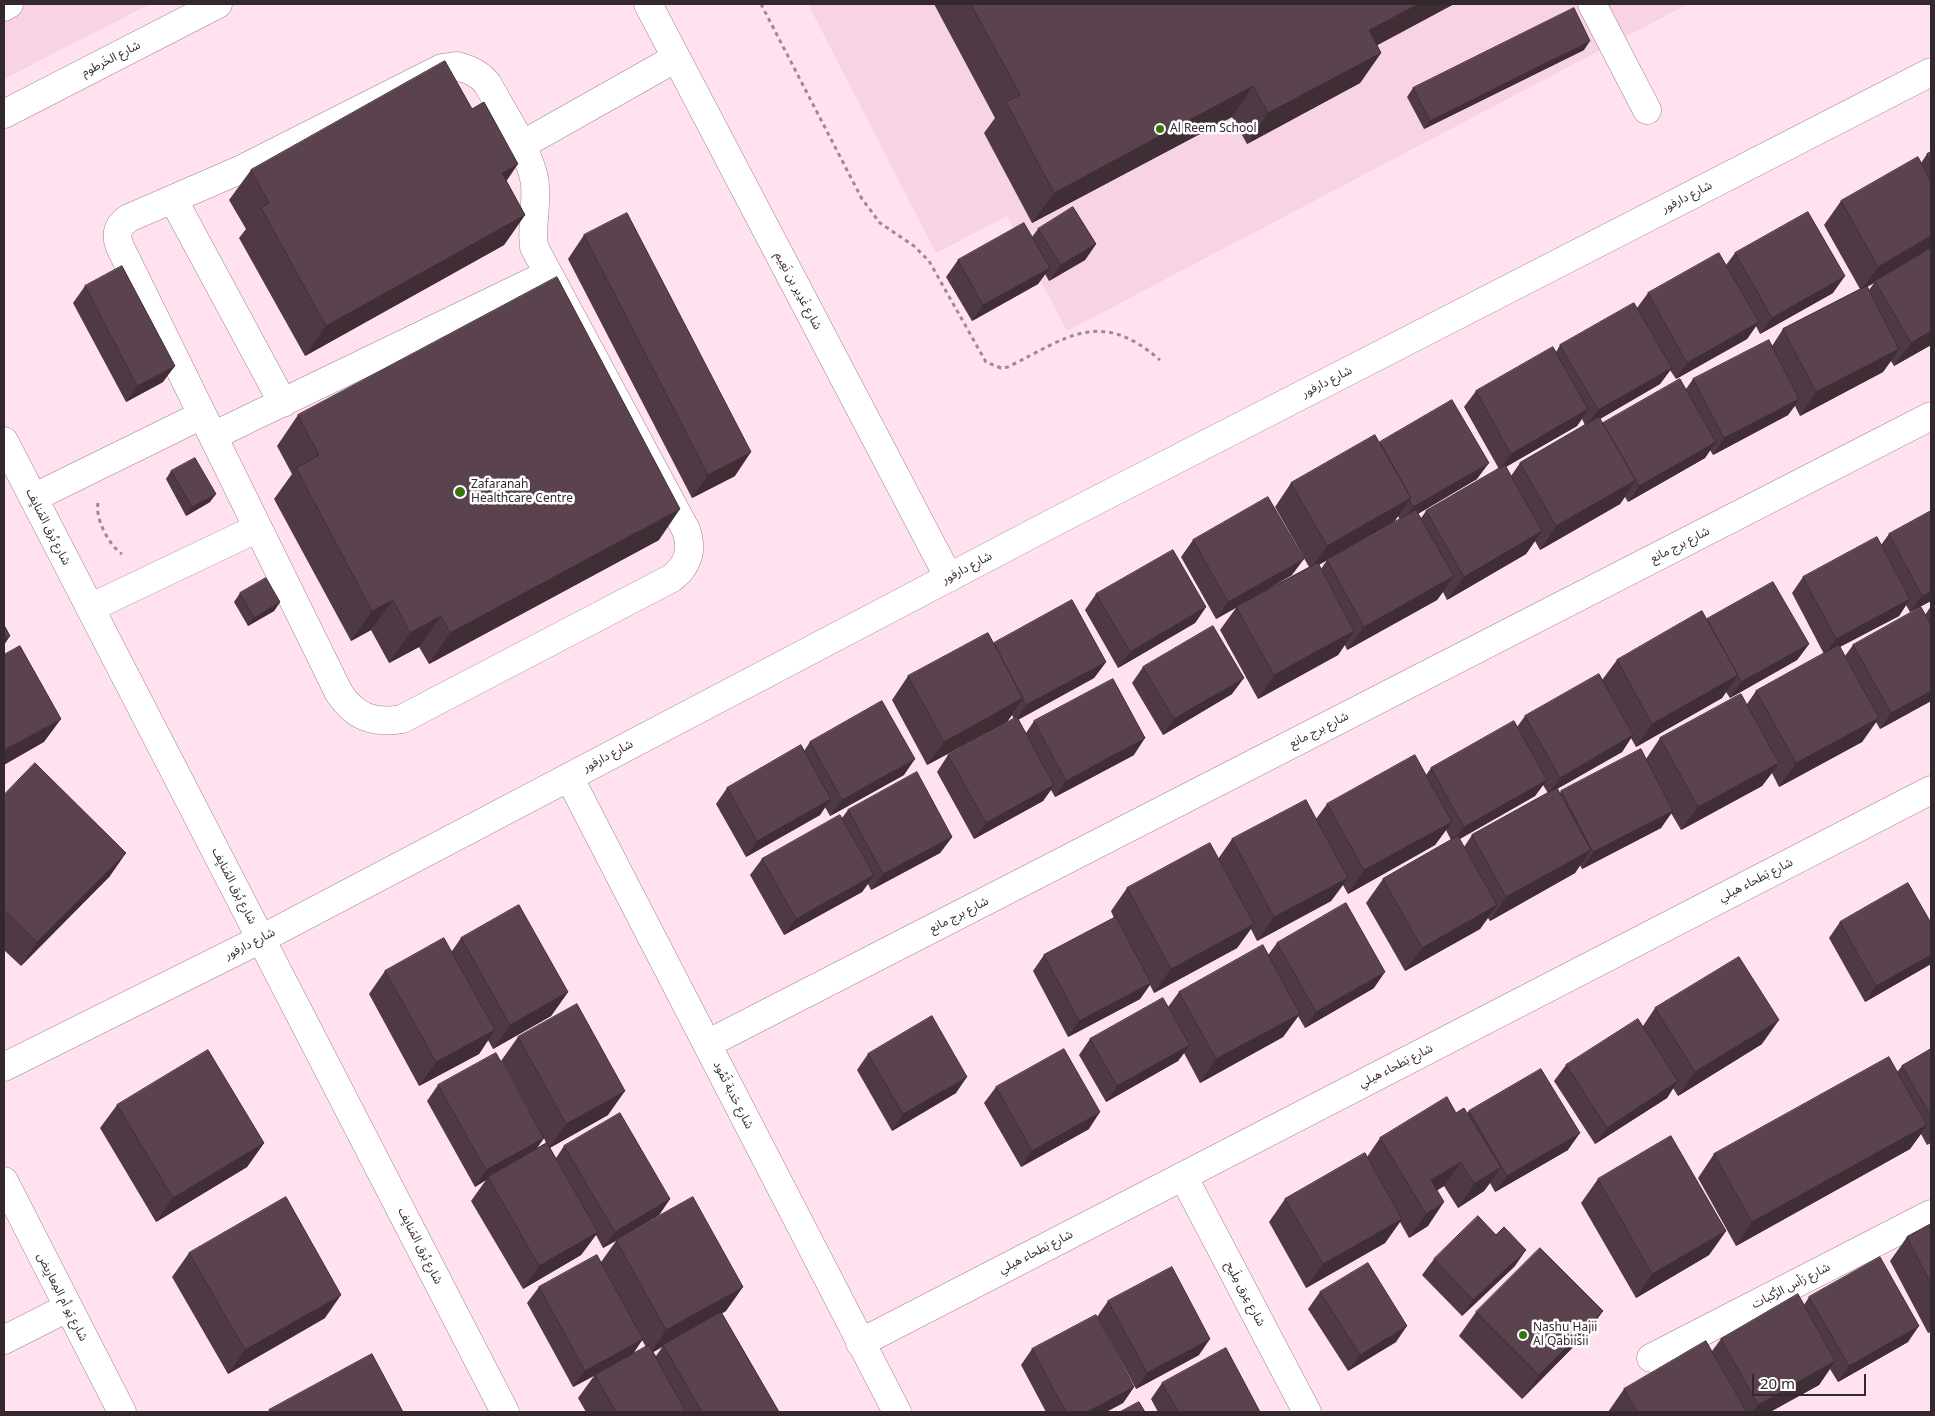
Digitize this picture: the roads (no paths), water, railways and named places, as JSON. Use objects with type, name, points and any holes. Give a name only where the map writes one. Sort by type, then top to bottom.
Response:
[{"type":"street","points":[[4,6],[9,4]]},
{"type":"street","name":"شارع الخَرطوم","points":[[4,114],[218,4]]},
{"type":"street","name":"شارع غَدِير بن نَعِيم","points":[[648,4],[949,578]]},
{"type":"street","points":[[1592,4],[1647,110]]},
{"type":"street","points":[[520,146],[676,58]]},
{"type":"street","points":[[442,68],[468,69],[479,74],[487,83],[531,165],[535,183],[532,223],[534,247],[686,530],[690,552],[680,571],[672,578],[402,719],[388,722],[373,720],[359,715],[348,706],[339,693],[117,239],[117,230],[122,223],[173,199],[242,169],[442,68]]},
{"type":"street","name":"شارع دارفور","points":[[4,1067],[261,939],[949,578],[1931,72]]},
{"type":"street","points":[[173,199],[283,403]]},
{"type":"street","points":[[33,498],[110,460],[207,426],[283,403],[548,274]]},
{"type":"street","name":"شارع برج مانع","points":[[707,1044],[1931,416]]},
{"type":"street","name":"شارع بُرق المَنايِف","points":[[4,441],[506,1412]]},
{"type":"street","points":[[90,608],[258,528]]},
{"type":"street","name":"شارع حَدبة ثَمُود","points":[[569,777],[897,1412]]},
{"type":"street","name":"شارع بَطحاء هيلي","points":[[860,1343],[1931,790]]},
{"type":"street","name":"شارع عِرق مِلَيح","points":[[1183,1176],[1307,1412]]},
{"type":"street","name":"شارع يَو أم المِعارِيض","points":[[4,1181],[67,1308],[122,1412]]},
{"type":"street","name":"شارع رَأس الرُّكبات","points":[[1651,1358],[1931,1214]]},
{"type":"street","points":[[4,1340],[67,1308]]},
{"type":"place","name":"Al Reem School","points":[[1160,129]]},
{"type":"place","name":"Zafaranah Healthcare Centre","points":[[460,492]]},
{"type":"place","name":"Nashu Hajii Al Qabiisii","points":[[1523,1335]]}]
